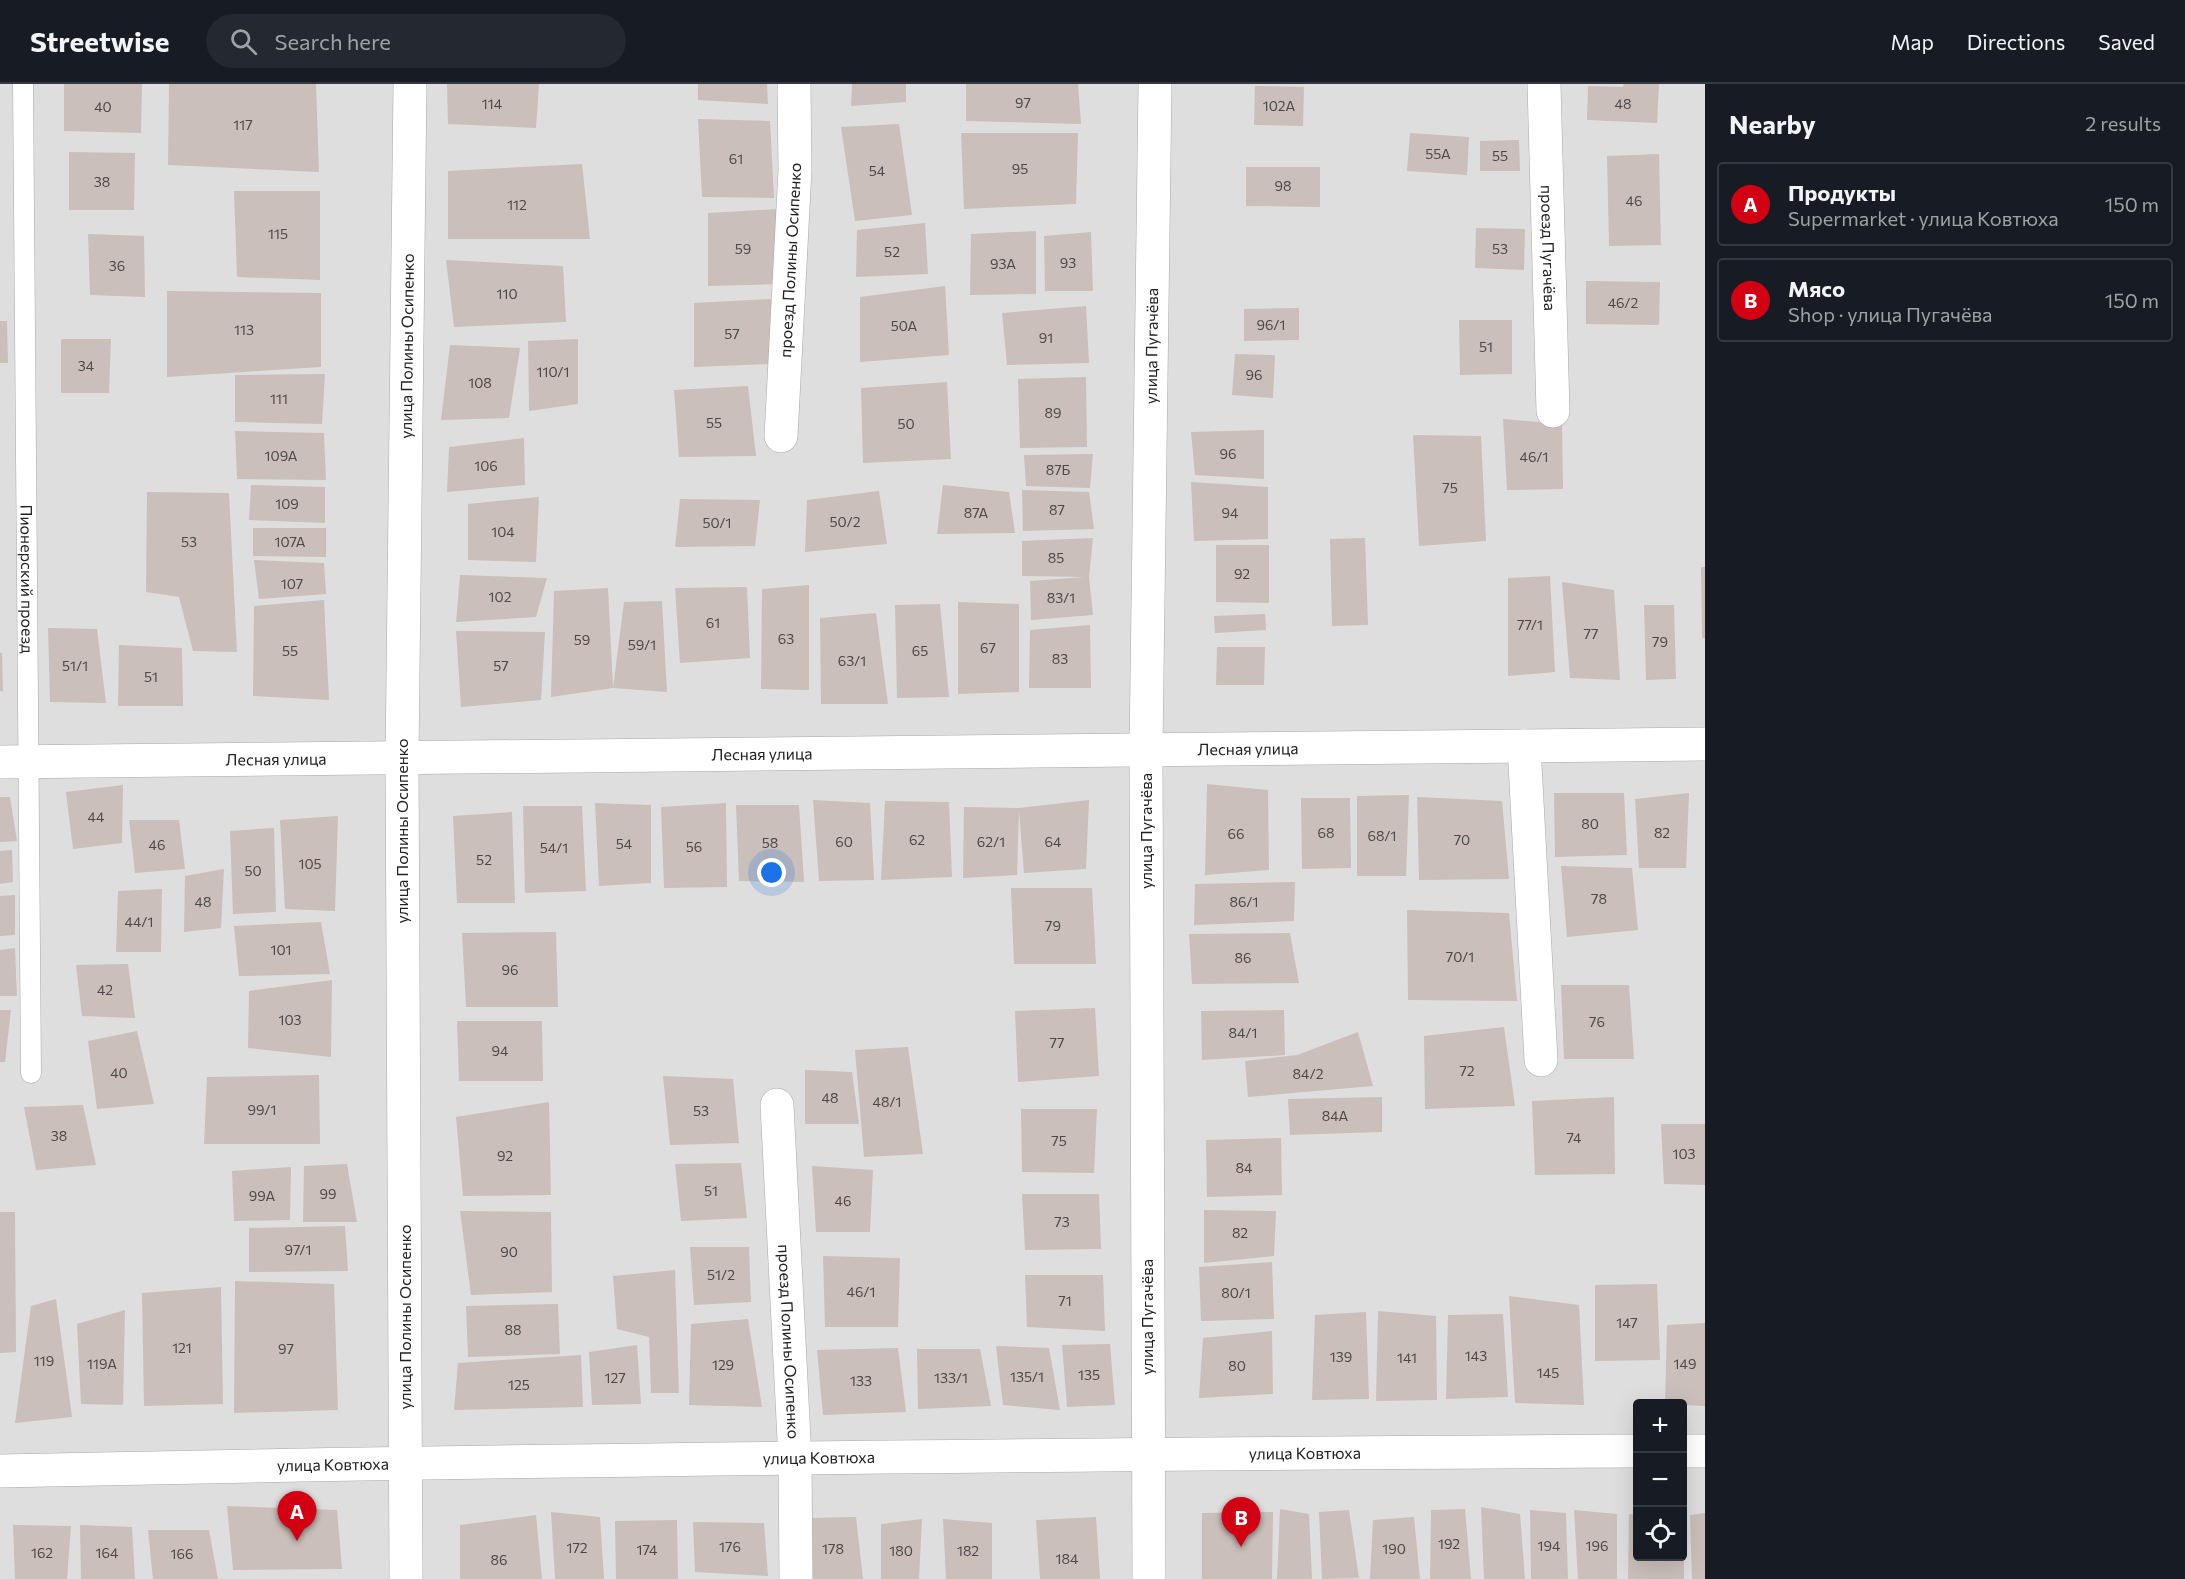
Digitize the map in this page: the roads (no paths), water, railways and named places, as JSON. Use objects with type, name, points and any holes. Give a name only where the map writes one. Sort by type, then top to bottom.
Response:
[{"type":"street","name":"улица Полины Осипенко","points":[[406,1579],[402,759],[410,84]]},
{"type":"street","name":"проезд Полины Осипенко","points":[[782,436],[795,170],[794,84]]},
{"type":"street","name":"улица Пугачёва","points":[[1149,1579],[1146,750],[1155,84]]},
{"type":"street","name":"проезд Пугачёва","points":[[1544,84],[1553,411]]},
{"type":"street","name":"Лесная улица","points":[[14,762],[1705,744]]},
{"type":"street","points":[[1524,746],[1540,1060]]},
{"type":"street","name":"проезд Полины Осипенко","points":[[777,1105],[795,1459],[796,1579]]},
{"type":"street","name":"улица Ковтюха","points":[[0,1471],[406,1462],[1633,1451]]},
{"type":"street","points":[[1687,1451],[1705,1451]]},
{"type":"lane","name":"Пионерский проезд","points":[[23,84],[14,762],[31,1073]]},
{"type":"place","name":"Продукты","points":[[297,1541]]},
{"type":"place","name":"Мясо","points":[[1241,1547]]}]
